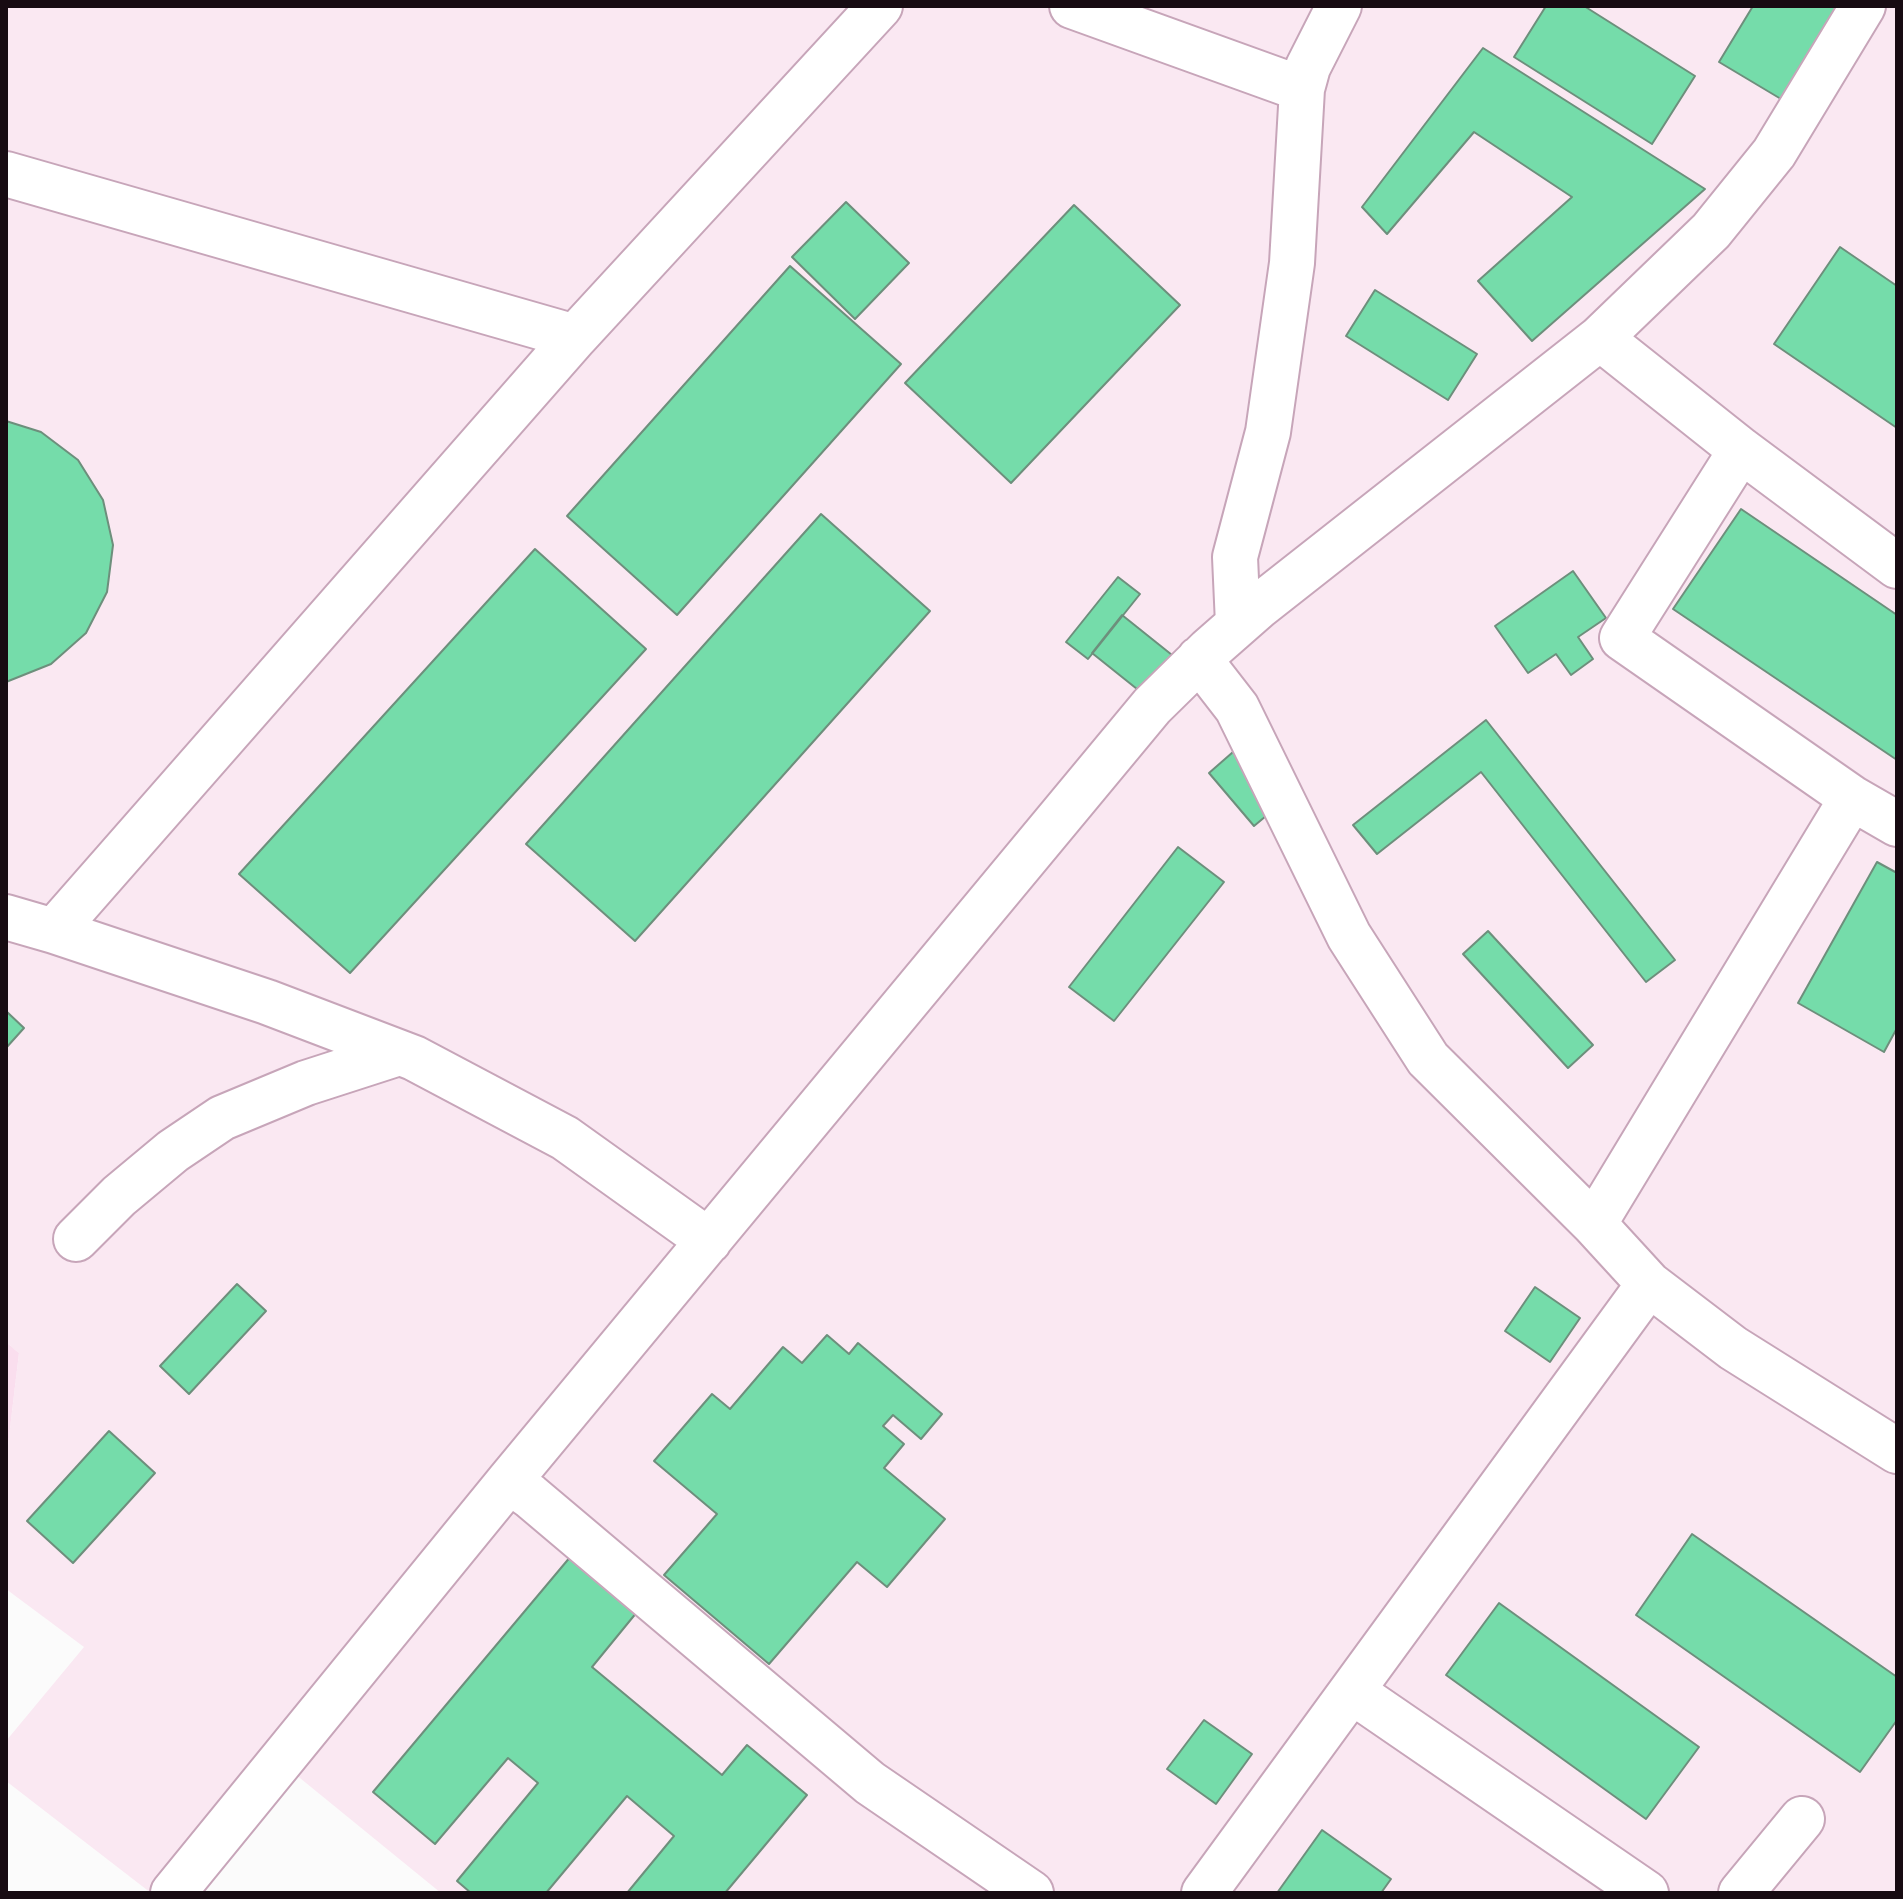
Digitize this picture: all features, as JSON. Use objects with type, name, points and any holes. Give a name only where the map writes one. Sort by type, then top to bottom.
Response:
[{"type":"lane","points":[[54,931],[575,337],[880,6]]},
{"type":"lane","points":[[1072,6],[1302,89]]},
{"type":"lane","points":[[1238,624],[1235,557],[1268,432],[1292,263],[1302,89],[1308,67],[1339,6]]},
{"type":"lane","points":[[173,1893],[509,1481],[1152,706],[1238,624],[1600,338],[1711,231],[1774,153],[1863,6]]},
{"type":"lane","points":[[6,174],[575,337]]},
{"type":"lane","points":[[1600,338],[1741,450],[1897,566]]},
{"type":"lane","points":[[1741,450],[1622,638],[1852,798],[1897,824]]},
{"type":"lane","points":[[1199,659],[1237,708],[1349,936],[1428,1059],[1594,1224],[1649,1284],[1733,1348],[1897,1451]]},
{"type":"lane","points":[[1594,1224],[1852,798]]},
{"type":"lane","points":[[6,917],[267,1002],[399,1053],[565,1138],[709,1241]]},
{"type":"lane","points":[[76,1239],[173,1151],[222,1118],[306,1083],[399,1053]]},
{"type":"lane","points":[[1204,1893],[1649,1284]]},
{"type":"lane","points":[[509,1481],[870,1783],[1031,1893]]},
{"type":"lane","points":[[1353,1692],[1642,1892]]},
{"type":"lane","points":[[1741,1893],[1802,1819]]},
{"type":"shaded area","points":[[6,6],[1897,6],[1897,1893],[441,1893],[295,1774],[201,1893],[151,1893],[6,1781],[6,1741],[84,1647],[6,1589],[6,1462],[19,1353],[6,1342]]},
{"type":"shaded area","points":[[6,1342],[19,1353],[6,1462]]},
{"type":"building","points":[[1546,6],[1584,6],[1695,76],[1652,144],[1514,57]]},
{"type":"building","points":[[1753,6],[1844,6],[1786,102],[1719,62]]},
{"type":"building","points":[[1483,48],[1705,189],[1532,341],[1478,281],[1572,197],[1474,132],[1387,234],[1362,207]]},
{"type":"building","points":[[846,202],[909,263],[855,319],[792,257]]},
{"type":"building","points":[[1074,205],[1180,305],[1011,483],[905,383]]},
{"type":"building","points":[[1840,247],[1897,286],[1897,428],[1774,344]]},
{"type":"building","points":[[790,266],[901,364],[677,615],[567,516]]},
{"type":"building","points":[[1375,290],[1477,354],[1448,400],[1346,336]]},
{"type":"building","points":[[6,421],[41,432],[78,460],[103,500],[113,545],[107,592],[86,633],[51,664],[6,682]]},
{"type":"building","points":[[1741,509],[1897,615],[1897,760],[1673,609]]},
{"type":"building","points":[[821,514],[930,611],[635,941],[526,844]]},
{"type":"building","points":[[535,549],[646,649],[350,973],[239,874]]},
{"type":"building","points":[[1573,571],[1606,618],[1578,637],[1593,659],[1571,675],[1556,654],[1528,673],[1495,626]]},
{"type":"building","points":[[1118,577],[1140,594],[1088,659],[1066,642]]},
{"type":"building","points":[[1122,615],[1172,655],[1142,693],[1092,653]]},
{"type":"building","points":[[1486,720],[1675,960],[1646,982],[1481,772],[1377,854],[1353,825]]},
{"type":"building","points":[[1233,752],[1278,806],[1254,826],[1209,773]]},
{"type":"building","points":[[1178,847],[1224,882],[1114,1021],[1069,987]]},
{"type":"building","points":[[1877,862],[1897,873],[1897,1028],[1884,1052],[1798,1003]]},
{"type":"building","points":[[1488,931],[1593,1045],[1568,1068],[1463,954]]},
{"type":"building","points":[[6,1011],[24,1028],[6,1048]]},
{"type":"building","points":[[237,1284],[266,1311],[189,1394],[160,1366]]},
{"type":"building","points":[[1535,1287],[1580,1318],[1550,1362],[1505,1331]]},
{"type":"building","points":[[827,1335],[849,1354],[858,1343],[942,1414],[921,1439],[893,1415],[883,1426],[904,1444],[884,1468],[945,1519],[887,1587],[857,1562],[769,1664],[664,1575],[717,1514],[654,1461],[712,1394],[730,1409],[783,1347],[802,1363]]},
{"type":"building","points":[[109,1431],[155,1473],[73,1563],[27,1521]]},
{"type":"building","points":[[1692,1534],[1897,1677],[1897,1720],[1860,1772],[1636,1615]]},
{"type":"building","points":[[571,1556],[637,1612],[592,1667],[722,1775],[747,1745],[807,1795],[725,1893],[627,1893],[674,1836],[627,1796],[546,1893],[471,1893],[457,1881],[538,1783],[508,1758],[435,1844],[373,1792]]},
{"type":"building","points":[[1499,1603],[1699,1747],[1646,1819],[1446,1675]]},
{"type":"building","points":[[1204,1720],[1252,1754],[1216,1804],[1167,1769]]},
{"type":"building","points":[[1322,1830],[1391,1879],[1381,1893],[1277,1893]]}]
